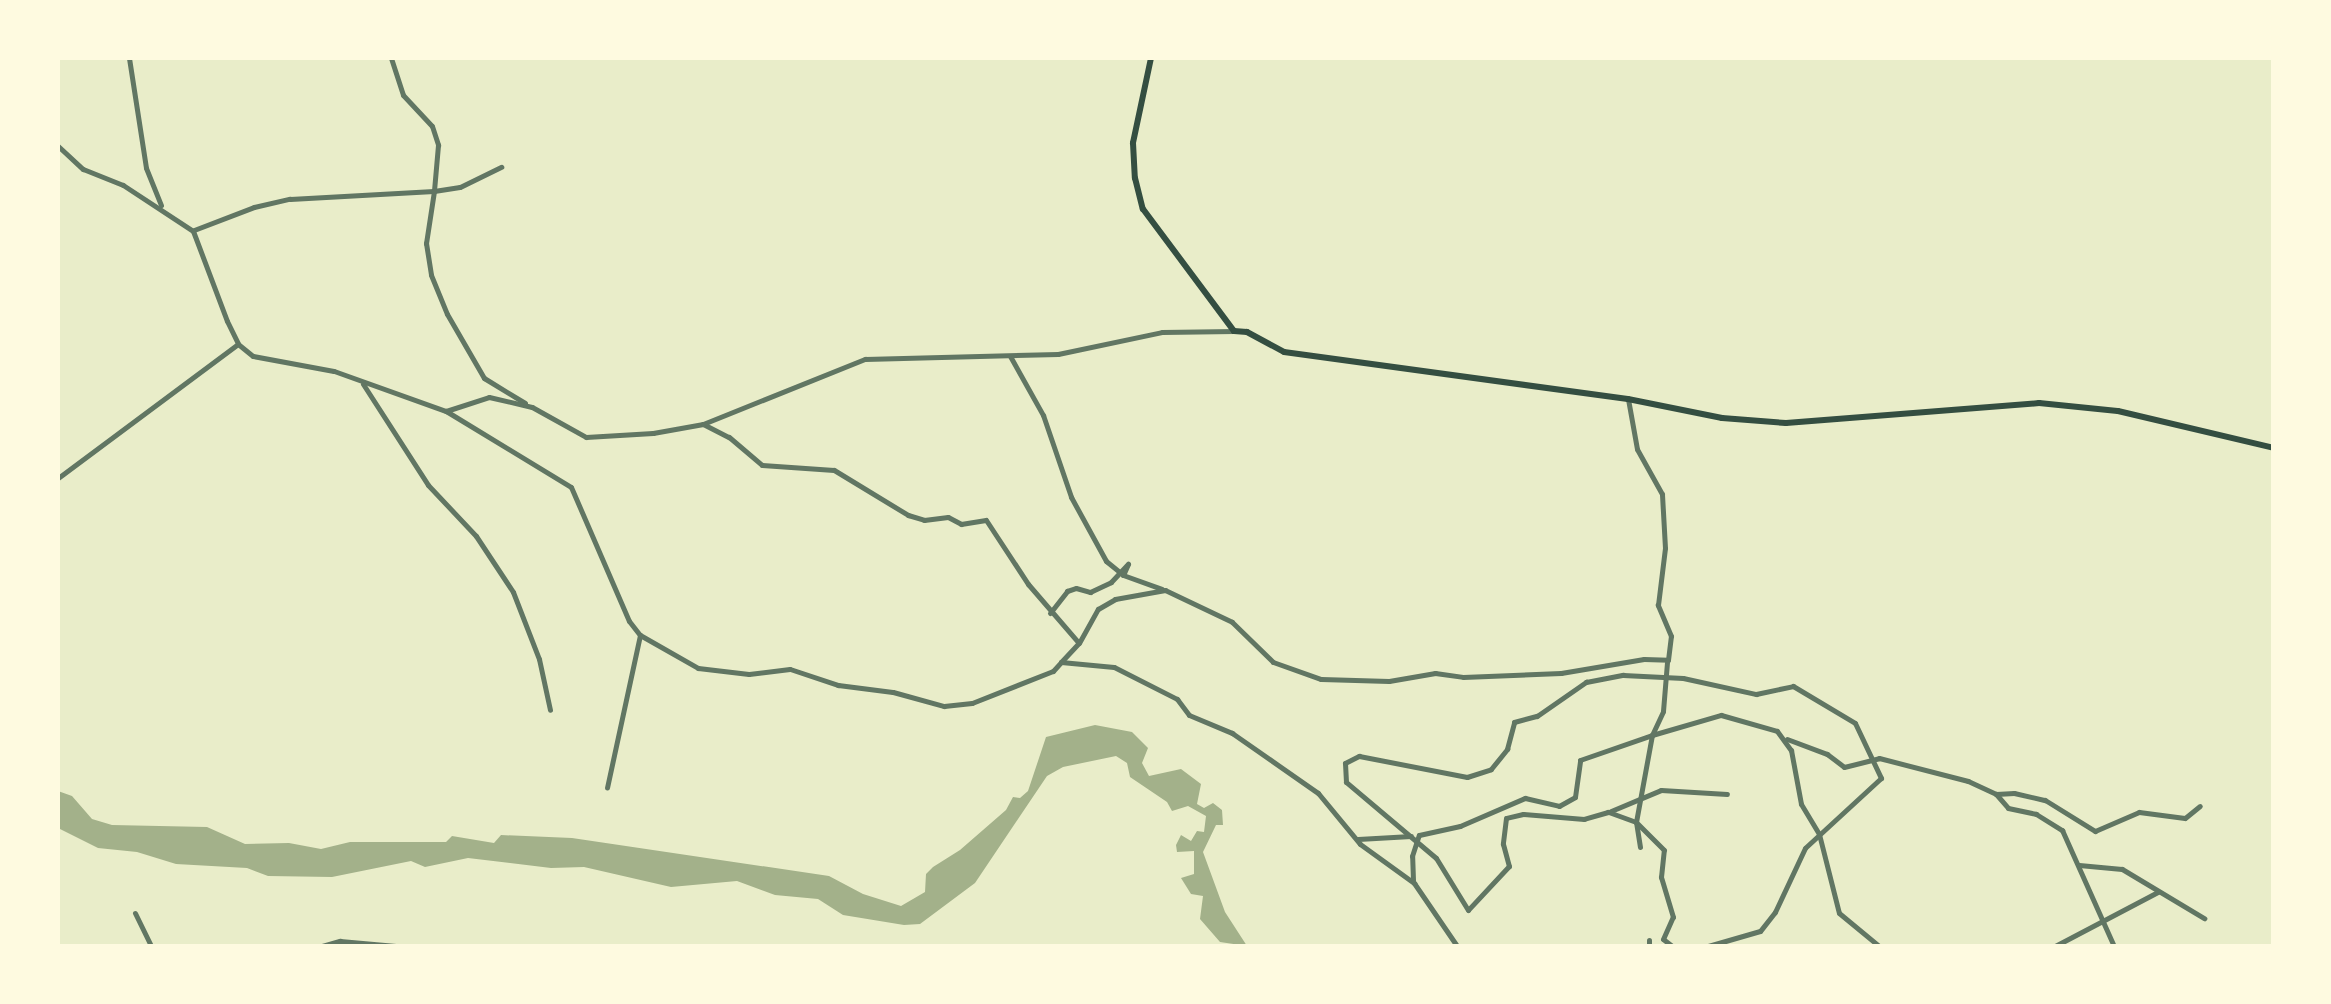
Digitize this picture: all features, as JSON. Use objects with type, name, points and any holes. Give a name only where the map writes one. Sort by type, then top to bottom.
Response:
[{"type":"main road","points":[[1152,58],[1134,142],[1135,178],[1143,209],[1234,331],[1247,332],[1284,352],[1327,362],[1628,400],[1722,418],[1786,423],[2039,404],[2118,411],[2274,448]]},
{"type":"street","points":[[128,58],[146,168],[162,208]]},
{"type":"street","points":[[390,58],[404,95],[432,126],[438,145],[426,242],[431,275],[447,314],[484,378],[594,439],[702,424],[865,358],[1058,354],[1162,332],[1234,331]]},
{"type":"street","points":[[58,146],[83,168],[162,208],[193,230],[238,344],[261,361],[309,366],[446,412],[572,487],[629,621],[640,635],[698,668],[750,674],[790,669],[838,685],[894,692],[944,706],[972,704],[1053,671],[1079,643],[1098,609],[1114,599],[1165,590]]},
{"type":"street","points":[[193,230],[254,207],[290,199],[434,192],[460,187],[501,167]]},
{"type":"street","points":[[58,478],[238,344]]},
{"type":"street","points":[[1010,356],[1043,415],[1071,497],[1106,561],[1123,574],[1232,622],[1273,662],[1321,679],[1389,681],[1435,673],[1463,677],[1561,674],[1644,658],[1668,660]]},
{"type":"street","points":[[362,383],[428,485],[476,536],[513,592],[539,659],[550,710]]},
{"type":"street","points":[[446,412],[489,398],[532,406]]},
{"type":"street","points":[[1628,400],[1638,450],[1662,494],[1665,548],[1658,605],[1671,636],[1663,711],[1652,735],[1636,822],[1640,847]]},
{"type":"street","points":[[702,424],[729,438],[762,465],[834,470],[908,515],[924,520],[948,516],[961,524],[986,520],[1050,613],[1079,643]]},
{"type":"street","points":[[1050,613],[1068,592],[1076,588],[1090,592],[1111,582],[1128,564],[1123,574]]},
{"type":"street","points":[[608,786],[640,635]]},
{"type":"street","points":[[1061,662],[1114,668],[1163,690],[1190,715],[1232,734],[1318,793],[1358,839],[1414,883],[1457,946]]},
{"type":"street","points":[[1708,946],[1760,931],[1775,912],[1805,848],[1881,778],[1855,724],[1793,686],[1756,694],[1683,678],[1624,675],[1586,682],[1538,716],[1514,722],[1507,749],[1490,769],[1467,778],[1359,756],[1345,763],[1346,782],[1436,858],[1468,910],[1508,866],[1503,844],[1506,818],[1523,814],[1584,819],[1661,790],[1727,794]]},
{"type":"street","points":[[1358,839],[1419,835],[1460,826],[1525,798],[1559,806],[1575,797],[1575,770],[1580,760],[1722,715],[1777,731],[1784,738],[1791,750],[1801,804],[1820,834],[1829,862],[1839,913],[1879,946]]},
{"type":"street","points":[[1784,738],[1810,746],[1844,766],[1879,758],[1968,781],[1996,794],[2008,808],[2036,814],[2062,830],[2114,946]]},
{"type":"street","points":[[1996,794],[2014,792],[2046,800],[2096,831],[2139,812],[2185,818],[2200,806]]},
{"type":"street","points":[[1608,812],[1636,822],[1664,850],[1661,877],[1673,917],[1662,939],[1672,946]]},
{"type":"street","points":[[1414,883],[1412,856],[1419,835]]},
{"type":"street","points":[[2079,865],[2122,869],[2204,918]]},
{"type":"street","points":[[2055,946],[2158,892]]},
{"type":"street","points":[[135,913],[150,946]]},
{"type":"street","points":[[322,946],[340,942],[396,946]]},
{"type":"shaded area","points":[[1095,725],[1132,732],[1148,748],[1142,763],[1149,776],[1181,769],[1201,784],[1197,804],[1204,808],[1213,803],[1222,810],[1223,825],[1216,825],[1203,852],[1225,912],[1247,946],[1220,942],[1200,919],[1203,896],[1191,894],[1181,878],[1194,874],[1194,851],[1177,852],[1176,845],[1181,835],[1191,841],[1197,831],[1204,832],[1206,816],[1188,806],[1172,811],[1167,802],[1130,777],[1127,763],[1116,756],[1063,767],[1047,776],[975,883],[920,924],[843,915],[818,899],[775,895],[737,881],[671,887],[584,867],[551,868],[468,858],[425,867],[411,861],[332,877],[268,876],[247,868],[176,864],[137,852],[98,848],[58,828],[58,791],[72,796],[92,819],[112,825],[207,827],[245,844],[289,843],[321,849],[350,842],[446,842],[452,836],[494,843],[501,835],[572,838],[829,876],[863,894],[901,906],[925,892],[926,874],[933,867],[960,850],[1006,810],[1013,797],[1020,798],[1028,791],[1046,737]]}]
